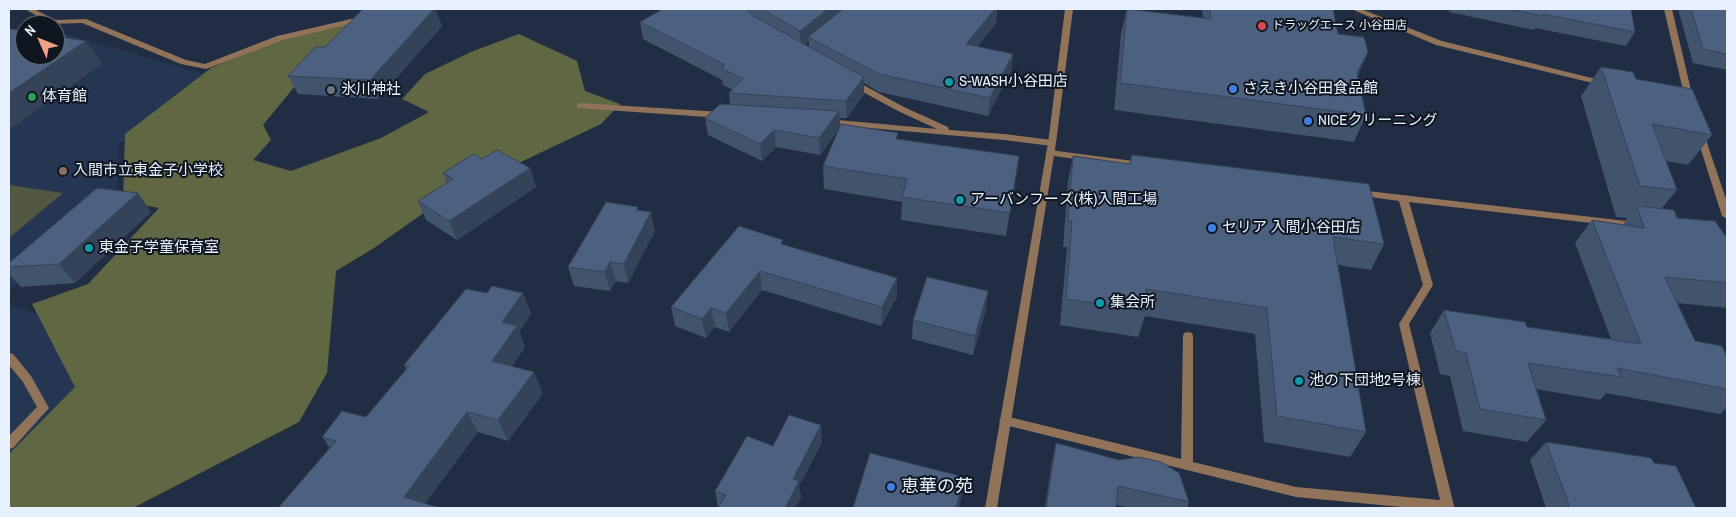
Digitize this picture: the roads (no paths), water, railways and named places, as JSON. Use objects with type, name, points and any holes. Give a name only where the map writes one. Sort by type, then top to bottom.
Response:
[{"type":"street","points":[[991,508],[1051,148],[1069,9]]},
{"type":"street","points":[[1355,9],[1439,44],[1613,86]]},
{"type":"street","points":[[1668,9],[1690,104],[1680,102]]},
{"type":"street","points":[[65,22],[83,21],[184,62],[206,67],[280,38],[371,17]]},
{"type":"street","points":[[847,80],[901,109],[953,132]]},
{"type":"street","points":[[580,106],[736,116]]},
{"type":"street","points":[[814,121],[953,132],[1148,166]]},
{"type":"street","points":[[1696,123],[1727,216]]},
{"type":"street","points":[[1344,191],[1649,227]]},
{"type":"street","points":[[1005,421],[1296,492],[1448,506],[1404,324],[1428,285],[1403,199]]},
{"type":"street","points":[[1187,465],[1188,336]]},
{"type":"street","points":[[9,357],[27,379],[43,408],[9,444]]},
{"type":"place","name":"ドラッグエース 小谷田店","points":[[1262,26]]},
{"type":"place","name":"S-WASH小谷田店","points":[[949,82]]},
{"type":"place","name":"さえき小谷田食品館","points":[[1233,89]]},
{"type":"place","name":"氷川神社","points":[[331,90]]},
{"type":"place","name":"体育館","points":[[32,97]]},
{"type":"place","name":"NICEクリーニング","points":[[1308,121]]},
{"type":"place","name":"入間市立東金子小学校","points":[[63,171]]},
{"type":"place","name":"アーバンフーズ(株)入間工場","points":[[960,200]]},
{"type":"place","name":"セリア 入間小谷田店","points":[[1212,228]]},
{"type":"place","name":"東金子学童保育室","points":[[89,248]]},
{"type":"place","name":"集会所","points":[[1100,303]]},
{"type":"place","name":"池の下団地2号棟","points":[[1299,381]]},
{"type":"place","name":"恵華の苑","points":[[891,487]]}]
